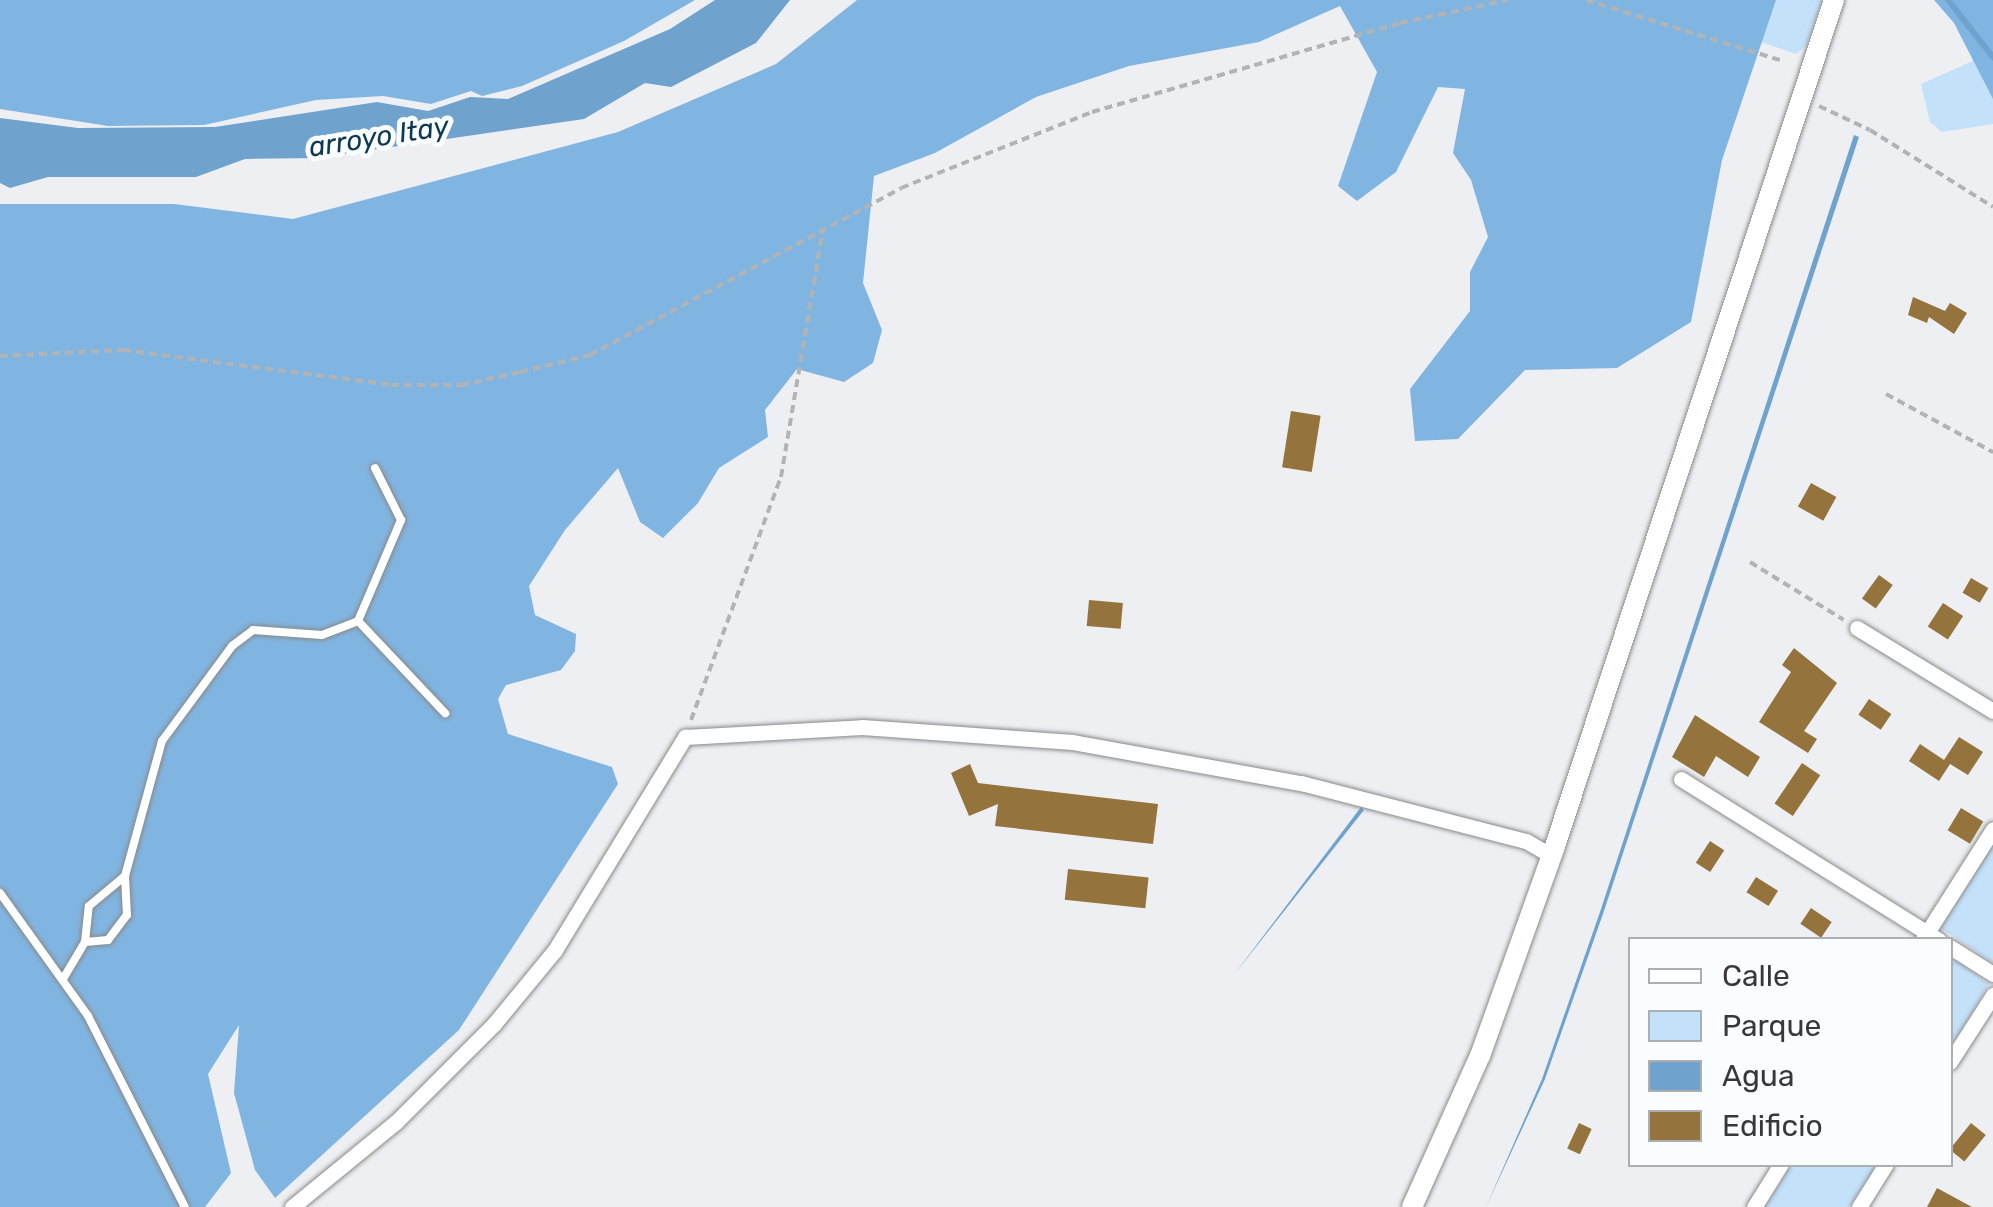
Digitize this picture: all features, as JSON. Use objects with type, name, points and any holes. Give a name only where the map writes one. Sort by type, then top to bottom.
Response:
[{"type":"street","points":[[1412,1207],[1480,1056],[1552,856],[1834,0]]},
{"type":"street","points":[[1857,628],[1993,711]]},
{"type":"street","points":[[292,1207],[396,1122],[494,1024],[554,950],[685,737],[862,727],[1072,742],[1301,783],[1526,841],[1552,856]]},
{"type":"street","points":[[1680,779],[1930,937],[1993,828]]},
{"type":"street","points":[[1953,949],[1993,974]]},
{"type":"street","points":[[1953,1057],[1993,995]]},
{"type":"street","points":[[1754,1207],[1779,1167]]},
{"type":"street","points":[[1859,1207],[1884,1167]]},
{"type":"lane","points":[[85,942],[108,940],[118,932],[130,904],[126,876],[162,741],[232,646],[254,630],[322,635],[358,621],[401,520],[375,468]]},
{"type":"lane","points":[[358,621],[446,713]]},
{"type":"lane","points":[[64,978],[85,942],[89,906],[126,876]]},
{"type":"lane","points":[[0,893],[64,978],[119,1071],[184,1207]]},
{"type":"path","points":[[0,356],[123,350],[391,385],[461,384],[590,355],[902,188],[1092,112],[1400,23],[1508,0]]},
{"type":"path","points":[[1586,0],[1782,61]]},
{"type":"path","points":[[1801,97],[1870,130],[1993,207]]},
{"type":"path","points":[[685,737],[781,477],[822,229]]},
{"type":"path","points":[[1886,394],[1993,452]]},
{"type":"path","points":[[1750,562],[1857,628]]},
{"type":"green space","points":[[1639,0],[1822,0],[1806,46],[1796,54]]},
{"type":"green space","points":[[1993,52],[1993,124],[1942,132],[1930,122],[1921,84]]},
{"type":"green space","points":[[1993,845],[1993,963],[1941,928]]},
{"type":"green space","points":[[1953,958],[1989,984],[1953,1044]]},
{"type":"green space","points":[[1790,1167],[1875,1167],[1849,1207],[1765,1207]]},
{"type":"shaded area","points":[[0,0],[695,0],[624,41],[522,86],[482,96],[471,91],[431,104],[383,96],[316,100],[204,125],[108,126],[0,109]]},
{"type":"shaded area","points":[[857,0],[1776,0],[1722,160],[1691,322],[1617,368],[1525,370],[1458,439],[1415,441],[1410,389],[1470,311],[1470,272],[1488,237],[1471,180],[1453,153],[1465,89],[1438,87],[1396,172],[1357,201],[1338,186],[1377,72],[1340,6],[1259,42],[1129,66],[1036,97],[935,153],[874,176],[863,283],[882,330],[873,363],[844,382],[797,369],[765,410],[768,437],[719,468],[698,503],[663,538],[640,522],[618,468],[565,530],[529,586],[535,615],[576,634],[575,651],[561,670],[506,685],[498,699],[508,734],[612,767],[618,784],[459,1030],[275,1198],[255,1170],[234,1093],[239,1025],[208,1074],[231,1173],[205,1207],[0,1207],[0,204],[174,204],[293,219],[618,132],[776,64]]},
{"type":"shaded area","points":[[1934,0],[1993,0],[1993,99],[1954,23]]},
{"type":"water","name":"arroyo Itay","points":[[715,0],[790,0],[756,43],[671,87],[645,83],[584,119],[316,158],[245,159],[196,177],[48,177],[10,188],[0,183],[0,118],[78,128],[215,127],[377,102],[428,111],[470,97],[508,99],[670,29]]},
{"type":"water","points":[[1854,135],[1859,137],[1604,911],[1545,1079],[1486,1207],[1542,1079],[1601,909]]},
{"type":"water","points":[[1361,807],[1364,810],[1233,976]]},
{"type":"building","points":[[1913,297],[1945,311],[1950,303],[1967,313],[1954,334],[1929,317],[1927,323],[1908,315]]},
{"type":"building","points":[[1291,411],[1321,416],[1312,472],[1282,467]]},
{"type":"building","points":[[1811,483],[1836,497],[1823,521],[1798,507]]},
{"type":"building","points":[[1879,575],[1893,585],[1876,608],[1862,598]]},
{"type":"building","points":[[1971,578],[1988,588],[1980,603],[1962,593]]},
{"type":"building","points":[[1089,600],[1123,603],[1121,629],[1087,626]]},
{"type":"building","points":[[1943,603],[1963,616],[1948,640],[1928,626]]},
{"type":"building","points":[[1794,648],[1837,683],[1804,731],[1817,739],[1808,753],[1759,722],[1791,672],[1782,665]]},
{"type":"building","points":[[1869,699],[1891,714],[1881,730],[1858,715]]},
{"type":"building","points":[[1695,715],[1760,757],[1748,777],[1716,756],[1704,777],[1672,757]]},
{"type":"building","points":[[1959,737],[1983,752],[1968,775],[1950,764],[1939,781],[1909,761],[1920,744],[1944,760]]},
{"type":"building","points":[[1802,763],[1820,775],[1793,816],[1775,804]]},
{"type":"building","points":[[970,764],[978,783],[1158,804],[1153,844],[995,826],[998,804],[969,816],[951,773]]},
{"type":"building","points":[[1961,808],[1983,821],[1970,844],[1948,830]]},
{"type":"building","points":[[1710,841],[1724,850],[1710,872],[1696,863]]},
{"type":"building","points":[[1068,869],[1149,877],[1145,908],[1065,900]]},
{"type":"building","points":[[1756,877],[1778,891],[1769,906],[1746,892]]},
{"type":"building","points":[[1811,908],[1832,922],[1820,937],[1800,924]]},
{"type":"building","points":[[1579,1123],[1592,1129],[1580,1154],[1567,1148]]},
{"type":"building","points":[[1971,1123],[1986,1135],[1964,1161],[1953,1152],[1953,1145]]},
{"type":"building","points":[[1937,1188],[1972,1207],[1927,1207]]},
{"type":"waterway","points":[[1948,0],[1993,57]]}]
